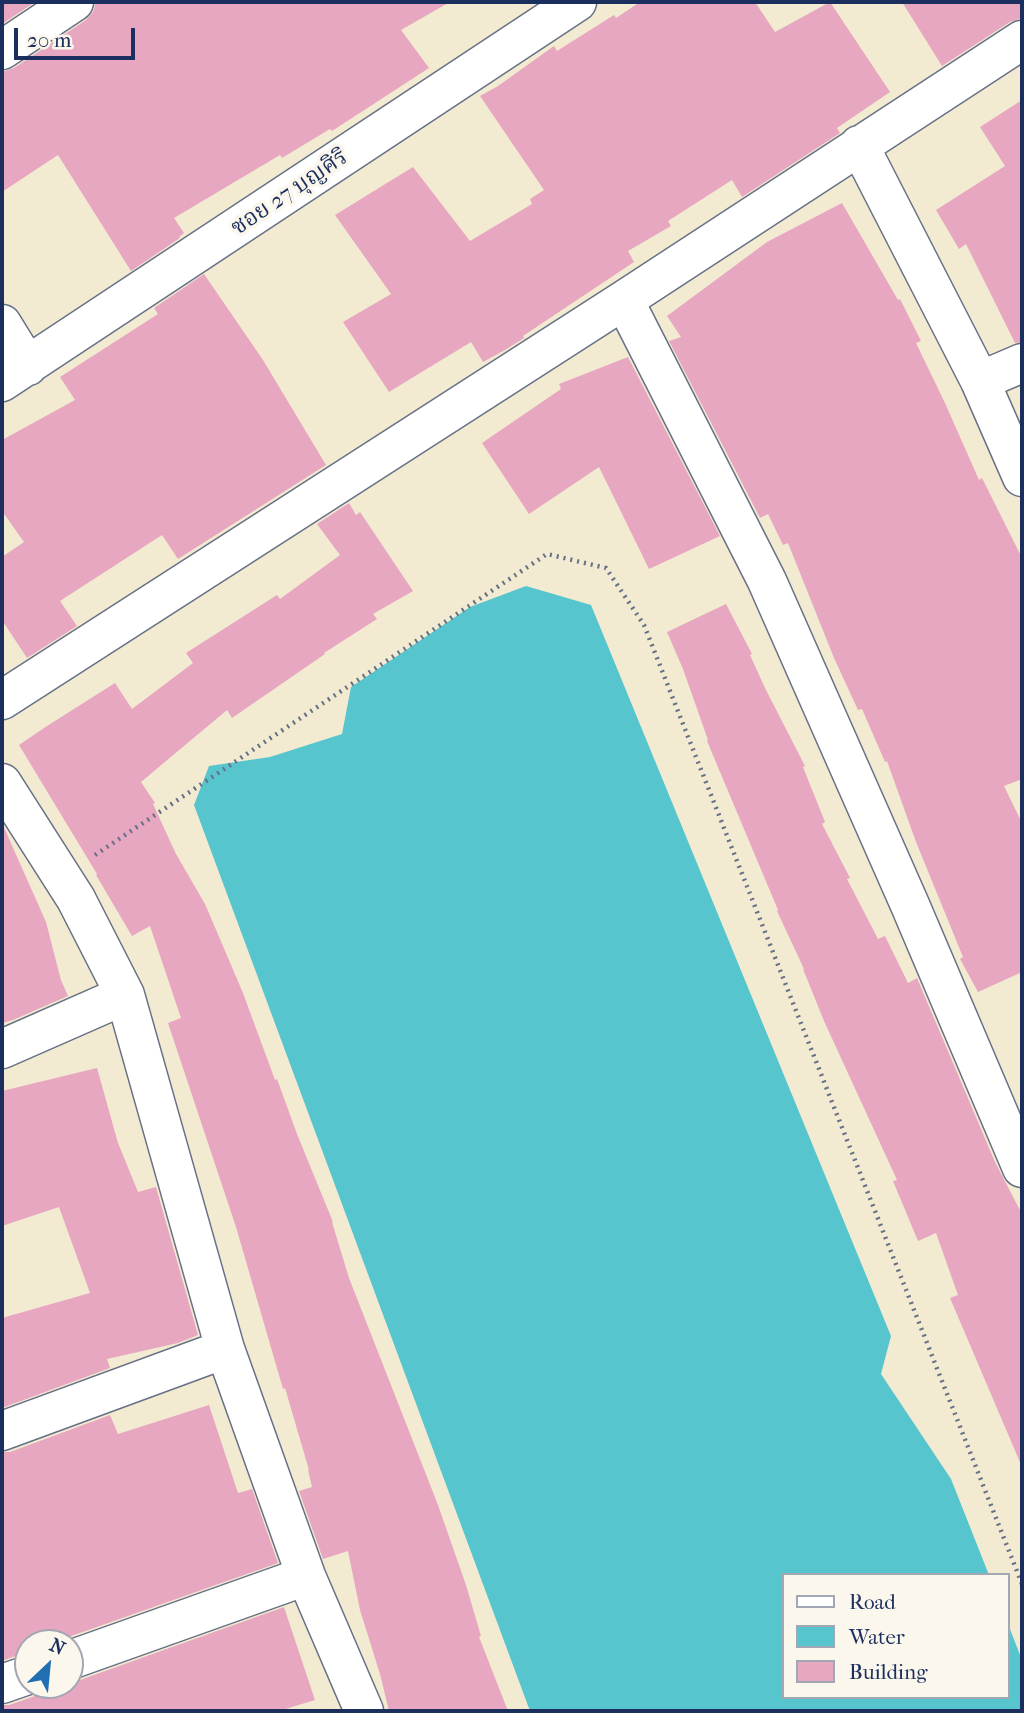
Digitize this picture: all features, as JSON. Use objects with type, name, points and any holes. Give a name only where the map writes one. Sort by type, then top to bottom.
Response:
[{"type":"street","points":[[2,50],[74,2]]},
{"type":"street","name":"ซอย 27 บุญศิริ","points":[[15,374],[577,2]]},
{"type":"street","points":[[2,700],[1022,40]]},
{"type":"street","points":[[859,145],[980,381],[1022,477]]},
{"type":"street","points":[[624,300],[767,581],[1022,1168]]},
{"type":"street","points":[[2,324],[15,374]]},
{"type":"street","points":[[980,381],[1022,363]]},
{"type":"street","points":[[2,783],[76,899],[125,995],[225,1349],[306,1576],[364,1711]]},
{"type":"street","points":[[2,1049],[125,995]]},
{"type":"street","points":[[2,1431],[225,1349]]},
{"type":"street","points":[[84,1655],[306,1576]]},
{"type":"path","points":[[62,877],[547,554],[606,568],[645,625],[1022,1584]]},
{"type":"water","points":[[526,586],[591,605],[891,1336],[881,1374],[951,1479],[988,1573],[782,1573],[782,1699],[1010,1699],[1010,1629],[1022,1660],[1022,1711],[530,1711],[194,805],[209,766],[270,757],[342,734],[351,687],[470,607]]},
{"type":"building","points":[[2,2],[35,2],[2,24]]},
{"type":"building","points":[[96,2],[450,2],[401,30],[429,68],[332,131],[330,129],[282,158],[280,155],[174,218],[184,233],[180,238],[131,271],[58,155],[2,192],[2,72],[14,68],[86,20],[93,12]]},
{"type":"building","points":[[640,2],[755,2],[775,32],[830,2],[890,92],[837,128],[840,133],[742,197],[732,180],[668,221],[671,226],[628,251],[634,262],[505,350],[483,362],[471,342],[389,392],[343,322],[391,294],[335,215],[413,167],[470,241],[532,204],[530,199],[544,190],[480,96],[554,46],[557,51]]},
{"type":"building","points":[[902,2],[1022,2],[1022,18],[1010,22],[942,66]]},
{"type":"building","points":[[1022,100],[1022,342],[1015,343],[966,244],[959,249],[936,210],[1005,166],[980,127]]},
{"type":"building","points":[[842,203],[898,300],[900,299],[921,341],[916,343],[979,480],[982,478],[1022,558],[1022,779],[1004,786],[1022,823],[1022,972],[978,992],[960,959],[963,957],[916,842],[887,761],[885,762],[862,709],[858,710],[834,658],[788,543],[783,545],[768,514],[760,518],[669,341],[681,337],[667,316],[767,242]]},
{"type":"building","points":[[204,274],[263,360],[326,465],[178,559],[162,535],[60,601],[77,626],[27,658],[2,620],[2,557],[24,542],[2,511],[2,440],[75,400],[60,377],[158,314],[154,308]]},
{"type":"building","points":[[628,357],[720,536],[649,569],[599,467],[529,514],[482,443],[561,389],[559,384]]},
{"type":"building","points":[[349,503],[356,515],[360,512],[413,591],[373,614],[377,619],[232,718],[227,710],[141,782],[155,803],[153,804],[176,854],[205,904],[243,993],[275,1080],[277,1079],[333,1222],[349,1278],[438,1505],[466,1585],[481,1636],[479,1637],[508,1711],[389,1711],[360,1610],[348,1551],[323,1559],[299,1491],[312,1487],[309,1470],[236,1227],[168,1023],[181,1018],[150,926],[132,936],[19,745],[115,683],[132,709],[193,663],[186,653],[277,595],[280,599],[340,555],[317,524]]},
{"type":"building","points":[[726,604],[805,766],[803,767],[825,822],[822,824],[850,878],[847,879],[878,939],[885,936],[908,983],[917,978],[995,1162],[1022,1214],[1022,1467],[950,1298],[958,1295],[936,1233],[918,1241],[893,1181],[897,1180],[777,911],[707,741],[683,669],[667,632]]},
{"type":"building","points":[[2,823],[46,922],[61,980],[68,996],[2,1023]]},
{"type":"building","points":[[97,1068],[118,1143],[138,1192],[156,1187],[198,1335],[178,1343],[107,1359],[110,1368],[2,1408],[2,1318],[90,1293],[59,1207],[2,1226],[2,1091]]},
{"type":"building","points":[[209,1405],[238,1493],[252,1489],[278,1563],[84,1632],[84,1629],[14,1629],[14,1657],[2,1661],[2,1452],[10,1452],[110,1415],[118,1434]]},
{"type":"building","points":[[284,1607],[315,1700],[279,1711],[2,1711],[2,1705],[26,1699],[84,1699],[84,1678]]}]
